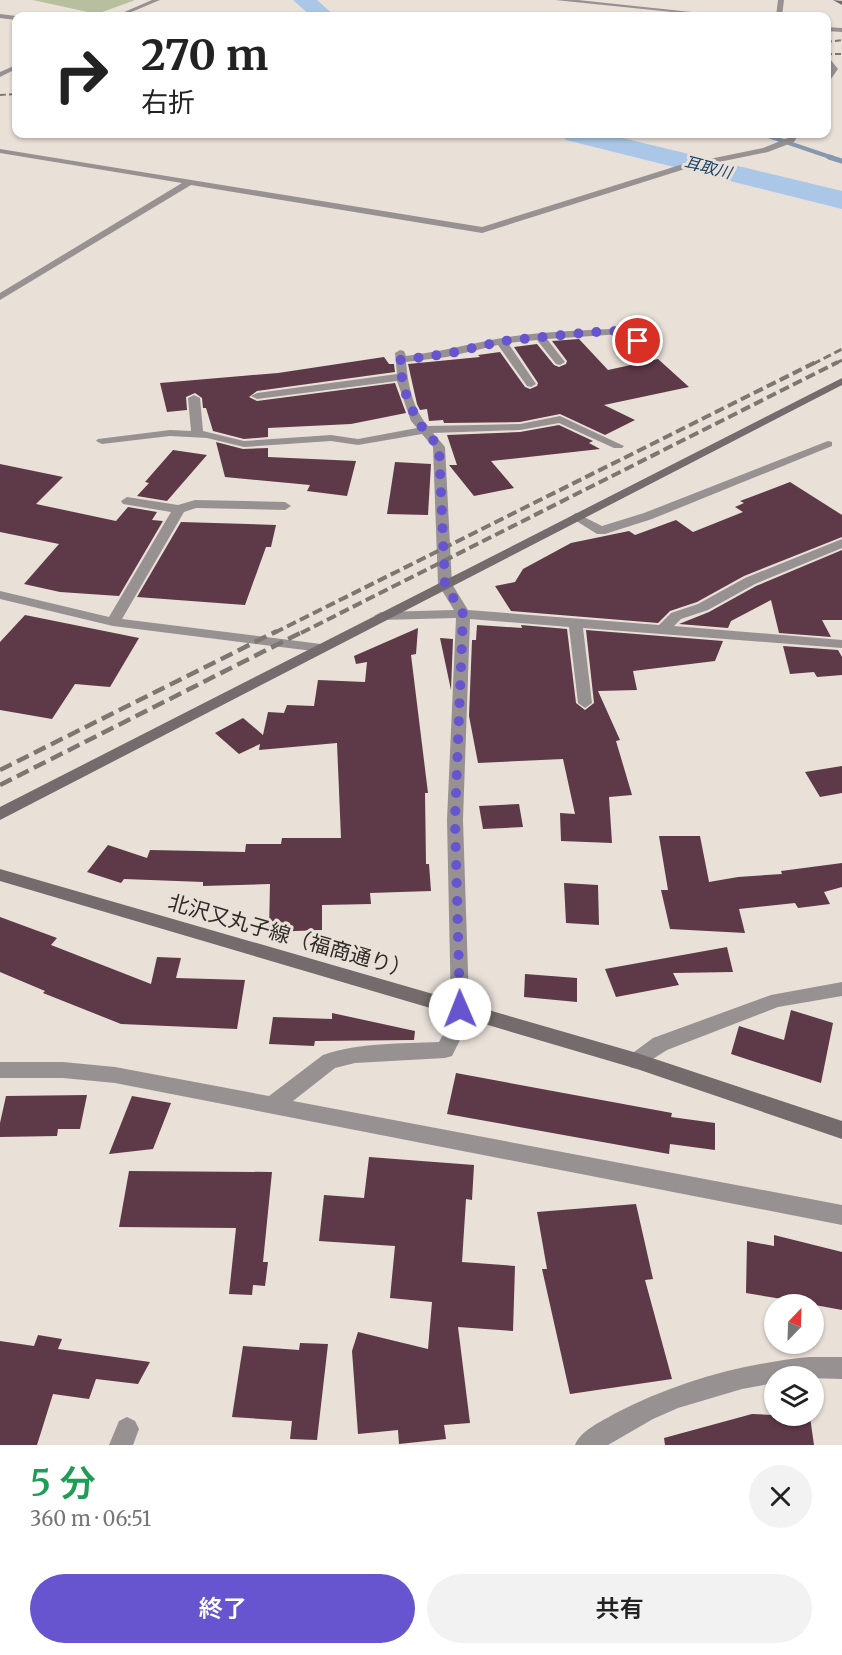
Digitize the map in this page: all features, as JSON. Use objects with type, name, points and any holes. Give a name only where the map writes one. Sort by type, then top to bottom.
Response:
[{"type":"street","points":[[128,12],[157,0]]},
{"type":"street","points":[[558,0],[704,12]]},
{"type":"street","points":[[639,0],[644,8]]},
{"type":"street","points":[[836,0],[842,3]]},
{"type":"street","points":[[0,151],[482,230],[683,167],[765,150],[792,138]]},
{"type":"street","points":[[0,297],[190,182]]},
{"type":"street","points":[[273,1104],[330,1061],[356,1055],[445,1050],[463,1010],[455,820],[463,614],[445,584],[439,447],[417,421],[403,387],[400,357],[447,354],[501,341],[623,331],[629,333],[647,350]]},
{"type":"street","points":[[540,337],[560,362]]},
{"type":"street","points":[[501,341],[531,384]]},
{"type":"street","points":[[257,396],[402,377]]},
{"type":"street","points":[[0,814],[381,616],[840,384]]},
{"type":"street","points":[[194,398],[197,434]]},
{"type":"street","points":[[102,441],[145,434],[197,434],[244,444],[331,438],[358,442],[425,430],[520,427],[560,419],[618,446]]},
{"type":"street","points":[[576,517],[601,531],[648,516],[828,444]]},
{"type":"street","points":[[127,501],[179,509],[195,504],[285,506]]},
{"type":"street","points":[[113,622],[179,509]]},
{"type":"street","points":[[663,629],[676,615],[703,607],[750,581],[842,543]]},
{"type":"street","points":[[3,601],[113,622],[321,648]]},
{"type":"street","points":[[381,616],[463,614],[842,644]]},
{"type":"street","points":[[575,622],[585,703]]},
{"type":"street","name":"北沢又丸子線（福商通り）","points":[[0,875],[637,1061],[842,1130]]},
{"type":"street","points":[[637,1061],[660,1044],[777,1000],[842,989]]},
{"type":"street","points":[[0,1071],[63,1070],[115,1075],[842,1215]]},
{"type":"street","points":[[587,1445],[605,1432],[664,1402],[721,1383],[776,1372],[842,1368]]},
{"type":"green space","points":[[33,0],[135,0],[102,12],[88,12]]},
{"type":"building","points":[[579,339],[608,370],[658,359],[689,387],[604,405],[635,420],[605,435],[560,414],[520,422],[444,423],[443,420],[429,421],[427,409],[420,410],[417,404],[408,364],[480,357],[478,355],[500,352],[525,387],[530,389],[538,383],[514,347],[537,344],[554,365],[559,367],[567,361],[552,341]]},
{"type":"building","points":[[384,357],[389,364],[394,364],[395,372],[257,391],[249,397],[257,401],[395,383],[406,413],[351,424],[268,428],[268,437],[244,439],[213,431],[206,408],[203,408],[202,398],[195,393],[186,397],[187,410],[167,412],[160,383],[278,373]]},
{"type":"building","points":[[559,425],[593,441],[589,443],[600,449],[491,461],[514,488],[474,496],[449,465],[457,465],[447,435],[520,432]]},
{"type":"building","points":[[216,442],[243,449],[268,448],[268,457],[356,461],[347,496],[307,491],[310,485],[225,477]]},
{"type":"building","points":[[173,450],[207,455],[167,501],[137,496],[149,483],[145,482]]},
{"type":"building","points":[[395,462],[431,464],[428,515],[387,514]]},
{"type":"building","points":[[0,464],[63,477],[36,504],[116,521],[128,507],[157,512],[152,520],[163,521],[119,596],[60,592],[24,584],[59,544],[0,532]]},
{"type":"building","points":[[790,482],[842,515],[842,537],[744,576],[697,602],[670,611],[658,623],[511,611],[495,586],[515,582],[523,569],[571,543],[629,531],[635,535],[676,520],[693,532],[743,512],[735,507],[744,503],[740,501]]},
{"type":"building","points":[[181,522],[276,525],[271,547],[266,547],[245,605],[137,597]]},
{"type":"building","points":[[842,550],[842,620],[822,620],[831,637],[779,633],[771,600],[731,621],[728,628],[679,624],[709,612],[756,586]]},
{"type":"building","points":[[25,615],[139,638],[110,687],[75,684],[52,719],[0,710],[0,642]]},
{"type":"building","points":[[477,625],[522,628],[521,625],[567,629],[576,703],[585,710],[594,703],[586,630],[723,641],[715,661],[633,671],[637,690],[598,691],[620,740],[616,741],[632,795],[609,797],[612,843],[561,841],[560,813],[575,814],[563,759],[478,763],[469,716],[472,640],[476,640]]},
{"type":"building","points":[[418,628],[416,654],[411,655],[428,793],[425,793],[426,864],[429,864],[431,891],[370,893],[371,904],[322,905],[322,930],[269,932],[270,884],[203,886],[203,882],[124,879],[121,883],[87,872],[108,845],[147,858],[150,850],[245,852],[246,844],[281,844],[282,838],[341,838],[337,743],[259,750],[260,744],[239,754],[215,733],[243,718],[263,735],[268,712],[284,713],[287,705],[314,706],[318,680],[365,682],[367,662],[356,664],[354,656]]},
{"type":"building","points":[[440,638],[453,639],[451,690]]},
{"type":"building","points":[[783,646],[838,650],[842,657],[842,675],[817,677],[814,672],[790,674]]},
{"type":"building","points":[[842,766],[842,793],[820,797],[805,772]]},
{"type":"building","points":[[519,804],[523,827],[483,829],[479,806]]},
{"type":"building","points":[[659,836],[700,836],[709,882],[738,877],[782,874],[781,871],[842,863],[842,887],[824,892],[830,904],[798,908],[795,903],[739,909],[745,933],[670,929],[661,890],[668,890]]},
{"type":"building","points":[[564,883],[598,885],[599,925],[566,923]]},
{"type":"building","points":[[0,917],[57,938],[51,945],[151,984],[157,957],[181,958],[176,978],[245,980],[237,1029],[121,1024],[43,993],[45,991],[0,972]]},
{"type":"building","points":[[727,947],[733,972],[673,973],[679,985],[616,997],[605,969]]},
{"type":"building","points":[[525,974],[577,978],[577,1002],[524,997]]},
{"type":"building","points":[[791,1010],[833,1023],[821,1083],[731,1054],[739,1026],[784,1040]]},
{"type":"building","points":[[332,1013],[415,1031],[414,1040],[315,1041],[314,1046],[269,1044],[273,1017],[332,1019]]},
{"type":"building","points":[[456,1073],[672,1113],[671,1117],[715,1123],[715,1150],[670,1144],[669,1154],[447,1114]]},
{"type":"building","points":[[87,1095],[80,1129],[58,1129],[57,1136],[0,1137],[0,1123],[6,1096]]},
{"type":"building","points":[[132,1096],[171,1103],[153,1149],[109,1154]]},
{"type":"building","points":[[369,1157],[474,1165],[472,1200],[466,1199],[462,1262],[515,1266],[513,1331],[458,1327],[470,1423],[444,1425],[446,1439],[399,1444],[398,1430],[358,1434],[352,1351],[358,1332],[428,1349],[432,1302],[390,1298],[395,1246],[319,1241],[324,1195],[364,1198]]},
{"type":"building","points":[[129,1171],[272,1172],[263,1262],[268,1262],[265,1286],[253,1285],[252,1295],[229,1294],[236,1228],[119,1227]]},
{"type":"building","points":[[636,1204],[653,1279],[645,1280],[672,1379],[570,1394],[542,1269],[547,1269],[537,1212]]},
{"type":"building","points":[[774,1235],[842,1252],[842,1310],[824,1307],[824,1294],[764,1294],[764,1296],[746,1293],[747,1241],[774,1246]]},
{"type":"building","points":[[38,1335],[62,1339],[58,1349],[150,1362],[138,1384],[96,1379],[89,1399],[53,1394],[37,1445],[0,1445],[0,1341],[34,1346]]},
{"type":"building","points":[[300,1343],[328,1344],[317,1440],[290,1439],[292,1421],[232,1417],[243,1346],[299,1350]]},
{"type":"building","points":[[752,1414],[764,1415],[764,1426],[811,1426],[814,1445],[665,1445],[664,1438]]},
{"type":"waterway","name":"耳取川","points":[[304,0],[319,12]]},
{"type":"waterway","name":"耳取川","points":[[591,138],[842,200]]},
{"type":"waterway","points":[[774,138],[833,158]]},
{"type":"waterway","points":[[829,157],[842,161]]},
{"type":"railway","points":[[831,41],[842,40]]},
{"type":"railway","points":[[831,54],[842,54]]},
{"type":"railway","points":[[0,95],[12,94]]},
{"type":"railway","points":[[813,364],[842,349]]},
{"type":"railway","points":[[835,364],[842,360]]},
{"type":"railway","points":[[274,633],[816,362]]},
{"type":"railway","points":[[301,633],[838,362]]},
{"type":"railway","points":[[0,770],[277,631]]},
{"type":"railway","points":[[0,785],[304,631]]},
{"type":"route","points":[[460,1009],[455,820],[463,614],[445,584],[439,447],[417,421],[403,387],[400,360],[447,354],[530,337],[623,331],[638,341]]}]
